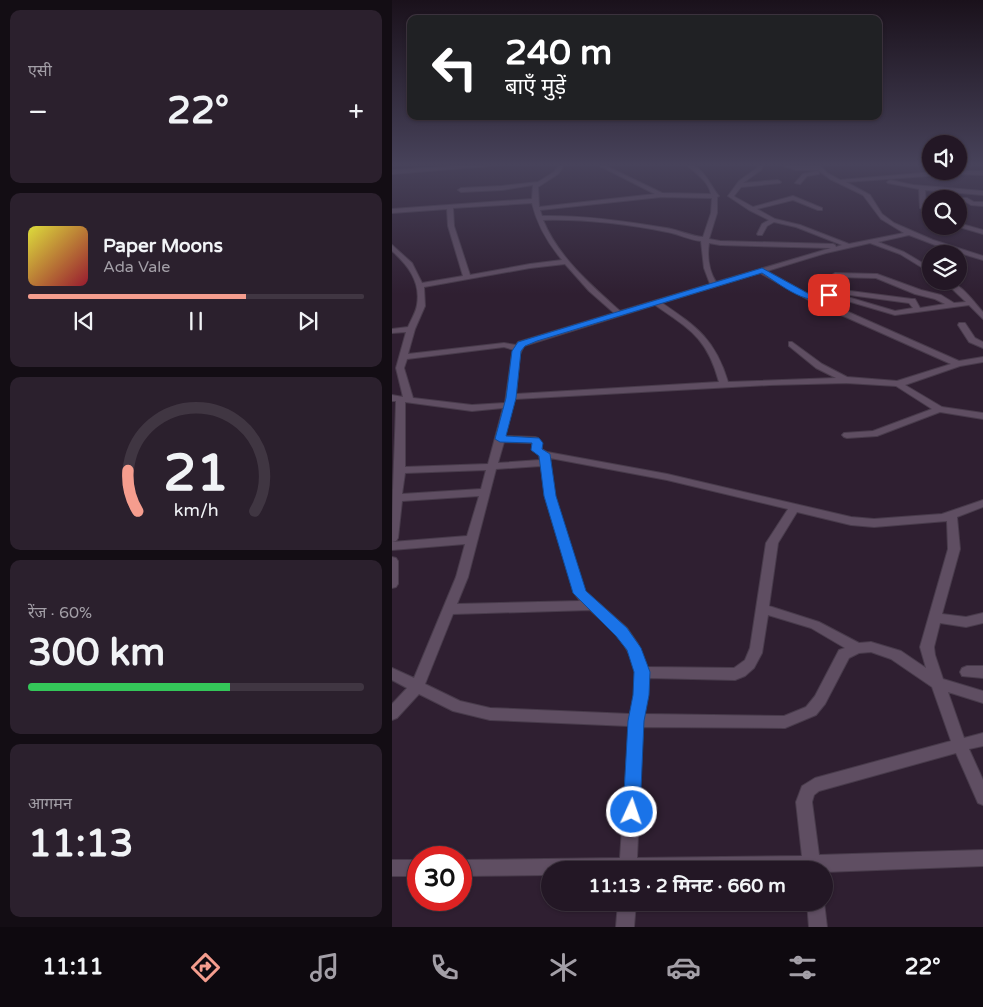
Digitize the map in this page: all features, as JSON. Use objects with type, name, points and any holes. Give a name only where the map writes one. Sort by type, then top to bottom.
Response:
[{"type":"street","points":[[392,211],[446,207]]},
{"type":"street","points":[[450,207],[451,226],[467,277]]},
{"type":"street","points":[[552,207],[537,209],[564,262],[619,314]]},
{"type":"street","points":[[716,285],[711,280],[706,264],[705,239],[717,207]]},
{"type":"street","points":[[748,207],[773,220],[798,226],[843,246]]},
{"type":"street","points":[[751,209],[758,207]]},
{"type":"street","points":[[816,207],[820,209]]},
{"type":"street","points":[[876,207],[882,217],[911,233],[982,258]]},
{"type":"street","points":[[540,218],[576,217],[670,230],[691,239],[705,239],[720,243],[843,246]]},
{"type":"street","points":[[760,234],[764,226],[773,220]]},
{"type":"street","points":[[967,228],[982,232]]},
{"type":"street","points":[[392,714],[417,687],[462,577],[510,401],[518,348],[527,342],[843,246],[911,233]]},
{"type":"street","points":[[871,242],[902,253],[922,265]]},
{"type":"street","points":[[392,247],[410,264],[420,286],[421,306],[403,357],[401,373],[400,470],[392,538]]},
{"type":"street","points":[[420,286],[564,262]]},
{"type":"street","points":[[762,271],[810,298],[958,364]]},
{"type":"street","points":[[835,275],[877,276],[918,292],[938,297],[954,306]]},
{"type":"street","points":[[957,290],[971,303],[982,317]]},
{"type":"street","points":[[850,293],[912,301],[918,311]]},
{"type":"street","points":[[810,298],[834,295],[892,313],[971,303]]},
{"type":"street","points":[[656,303],[685,323],[706,343],[714,353],[724,384]]},
{"type":"street","points":[[962,325],[972,340],[982,346]]},
{"type":"street","points":[[392,331],[411,330]]},
{"type":"street","points":[[792,344],[819,366],[846,380]]},
{"type":"street","points":[[403,357],[504,345],[518,348]]},
{"type":"street","points":[[401,400],[472,408],[510,401],[724,384],[846,380],[898,384],[958,364],[982,359]]},
{"type":"street","points":[[898,384],[939,409],[982,416]]},
{"type":"street","points":[[848,435],[862,435],[884,431],[939,409]]},
{"type":"street","points":[[500,439],[535,440],[537,443],[537,450],[545,458],[550,496],[580,593],[622,632],[634,648],[642,672],[641,695],[636,721],[629,861]]},
{"type":"street","points":[[400,470],[520,466],[545,458],[667,477],[830,517],[866,522],[952,516],[982,503]]},
{"type":"street","points":[[396,498],[485,492]]},
{"type":"street","points":[[642,672],[735,674],[746,670],[752,662],[757,648],[772,543],[795,507]]},
{"type":"street","points":[[952,516],[954,549],[927,647],[937,684],[959,744],[982,798]]},
{"type":"street","points":[[392,546],[472,540]]},
{"type":"street","points":[[392,561],[392,584]]},
{"type":"street","points":[[449,609],[591,605]]},
{"type":"street","points":[[762,608],[802,619],[828,631],[857,648]]},
{"type":"street","points":[[935,618],[966,622],[982,618]]},
{"type":"street","points":[[393,675],[458,708],[490,714],[636,721],[785,722],[811,711],[820,700],[844,654],[857,648],[871,647],[896,655],[937,684],[982,696]]},
{"type":"street","points":[[967,672],[982,672]]},
{"type":"street","points":[[811,861],[804,802],[806,791],[815,785],[982,739]]},
{"type":"street","points":[[833,866],[982,858]]},
{"type":"street","points":[[392,868],[407,868]]},
{"type":"street","points":[[472,868],[541,868]]},
{"type":"street","points":[[625,927],[626,911]]},
{"type":"street","points":[[817,911],[818,927]]},
{"type":"route","points":[[632,812],[636,721],[641,695],[642,672],[634,648],[622,632],[586,602],[580,593],[550,496],[544,454],[537,450],[535,440],[500,439],[511,398],[516,351],[521,344],[762,271],[810,298],[829,295]]}]
